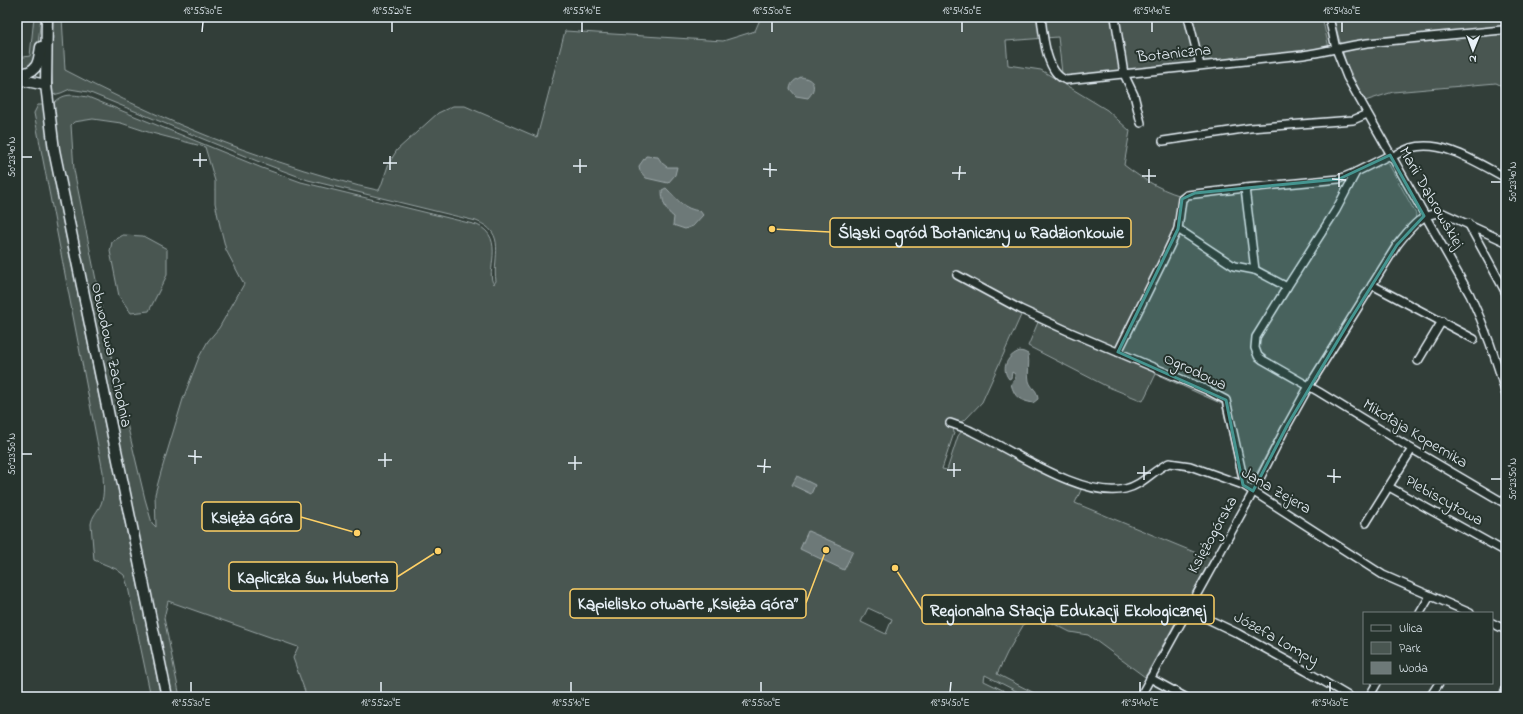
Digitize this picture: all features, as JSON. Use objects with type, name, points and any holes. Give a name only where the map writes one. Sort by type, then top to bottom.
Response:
[{"type":"main road","points":[[20,75],[34,69],[38,63],[46,17]]},
{"type":"main road","name":"Obwodowa Zachodnia","points":[[46,17],[46,81],[57,165],[167,697]]},
{"type":"main road","points":[[20,75],[46,81]]},
{"type":"street","name":"Botaniczna","points":[[1041,17],[1043,37],[1050,62],[1063,79],[1080,79],[1303,55],[1367,43],[1502,30]]},
{"type":"street","points":[[1115,17],[1124,74],[1134,95],[1141,123]]},
{"type":"street","points":[[1188,17],[1200,65]]},
{"type":"street","name":"Marii Dąbrowskiej","points":[[1329,17],[1336,49],[1346,77],[1424,216],[1470,294],[1495,358],[1505,390]]},
{"type":"street","points":[[1163,141],[1250,128],[1352,120],[1367,114]]},
{"type":"street","points":[[1118,352],[1178,229],[1182,199],[1187,195],[1245,188],[1339,180],[1412,148],[1432,147],[1454,151],[1506,178]]},
{"type":"street","points":[[1310,386],[1258,356],[1255,348],[1256,337],[1336,210],[1356,172]]},
{"type":"street","points":[[1245,188],[1255,270]]},
{"type":"street","points":[[1424,216],[1433,213],[1443,213],[1468,223],[1506,242]]},
{"type":"street","name":"Księżogórska","points":[[1140,697],[1253,491],[1284,430],[1397,245],[1416,222],[1424,216]]},
{"type":"street","points":[[1468,223],[1506,292]]},
{"type":"street","points":[[1178,229],[1234,266],[1255,270],[1287,287]]},
{"type":"street","name":"Ogrodowa","points":[[957,275],[1020,309],[1207,390],[1226,400],[1244,482],[1243,485]]},
{"type":"street","points":[[1372,285],[1474,339]]},
{"type":"street","points":[[1418,361],[1442,321]]},
{"type":"street","name":"Mikołaja Kopernika","points":[[1310,386],[1412,449],[1506,504]]},
{"type":"street","name":"Jana Zejera","points":[[950,423],[972,431],[1047,471],[1097,490],[1119,490],[1133,487],[1169,463],[1179,463],[1190,466],[1243,485],[1383,575],[1468,612]]},
{"type":"street","name":"Plebiscytowa","points":[[1366,523],[1412,449]]},
{"type":"street","name":"Plebiscytowa","points":[[1389,487],[1506,552]]},
{"type":"street","points":[[1421,612],[1430,596]]},
{"type":"street","name":"Józefa Lompy","points":[[1187,609],[1237,633],[1350,697]]},
{"type":"street","points":[[1493,624],[1506,630]]},
{"type":"street","points":[[1150,678],[1184,697]]},
{"type":"street","points":[[1369,697],[1376,684]]},
{"type":"street","points":[[1430,697],[1438,684]]},
{"type":"street","points":[[1503,697],[1506,689]]},
{"type":"highlighted area","points":[[1390,155],[1424,216],[1397,245],[1349,322],[1288,424],[1253,491],[1243,485],[1226,400],[1118,352],[1178,229],[1182,199],[1195,193],[1339,179]]},
{"type":"green space","points":[[34,17],[41,17],[36,62],[28,68],[17,68],[17,58],[30,56]]},
{"type":"green space","points":[[51,17],[62,17],[65,70],[153,113],[212,138],[304,170],[379,190],[389,163],[397,150],[438,113],[453,106],[465,106],[537,137],[565,31],[723,41],[755,31],[761,17],[983,17],[993,21],[1006,22],[1006,17],[1322,17],[1329,48],[1321,50],[1066,76],[1062,73],[1058,37],[1006,41],[1008,65],[1041,70],[1107,110],[1130,131],[1124,165],[1147,181],[1172,193],[1190,198],[1333,183],[1350,180],[1387,161],[1416,214],[1415,220],[1401,235],[1287,421],[1285,420],[1250,485],[1239,481],[1222,404],[1156,374],[1143,401],[1106,386],[1028,346],[1039,320],[1022,313],[982,402],[966,419],[953,427],[954,433],[942,469],[947,470],[958,436],[961,432],[964,432],[1041,471],[1082,488],[1075,503],[1211,559],[1145,677],[1088,635],[1070,632],[1031,612],[1007,653],[997,674],[1042,697],[1028,697],[985,675],[984,681],[1017,697],[307,697],[293,658],[298,647],[168,601],[164,618],[180,697],[172,697],[64,179],[53,104],[57,100],[69,95],[88,97],[262,168],[301,182],[477,225],[486,231],[491,238],[493,256],[491,272],[494,284],[496,281],[495,239],[492,232],[486,226],[476,221],[308,180],[257,161],[88,92],[70,89],[53,95]],"holes":[[[93,119],[121,123],[148,132],[205,147],[215,181],[215,203],[226,250],[244,284],[219,328],[208,341],[199,357],[183,399],[155,494],[156,527],[152,523],[145,499],[113,365],[74,170],[71,125],[74,122]],[[868,608],[892,619],[886,634],[861,622]]]},
{"type":"green space","points":[[1333,17],[1506,17],[1506,88],[1496,83],[1393,92],[1365,101],[1346,63]]},
{"type":"green space","points":[[38,105],[43,105],[53,173],[161,697],[151,697],[128,587],[124,575],[116,569],[94,560],[91,524],[102,500],[103,472],[34,113]]},
{"type":"green space","points":[[123,235],[143,236],[167,249],[167,275],[149,311],[131,313],[119,296],[110,251],[112,242]]},
{"type":"water","points":[[801,77],[806,78],[813,84],[813,91],[808,98],[796,96],[790,89],[791,85]]},
{"type":"water","points":[[646,156],[658,157],[667,167],[677,167],[675,175],[668,183],[646,178],[640,171],[639,166]]},
{"type":"water","points":[[666,188],[685,206],[700,211],[703,215],[693,226],[685,229],[673,225],[674,217],[666,208],[663,198],[662,190]]},
{"type":"water","points":[[1020,351],[1028,354],[1029,381],[1037,393],[1038,399],[1033,403],[1018,398],[1011,384],[1015,379],[1015,374],[1012,372],[1011,378],[1009,379],[1005,371],[1005,366],[1009,359]]},
{"type":"water","points":[[797,476],[815,485],[811,494],[792,485]]},
{"type":"water","points":[[808,531],[853,551],[844,570],[800,549]]},
{"type":"place","name":"Śląski Ogród Botaniczny w Radzionkowie","points":[[772,229]]},
{"type":"place","name":"Księża Góra","points":[[357,533]]},
{"type":"place","name":"Kąpielisko otwarte „Księża Góra”","points":[[826,550]]},
{"type":"place","name":"Kapliczka św. Huberta","points":[[438,551]]},
{"type":"place","name":"Regionalna Stacja Edukacji Ekologicznej","points":[[895,568]]}]
